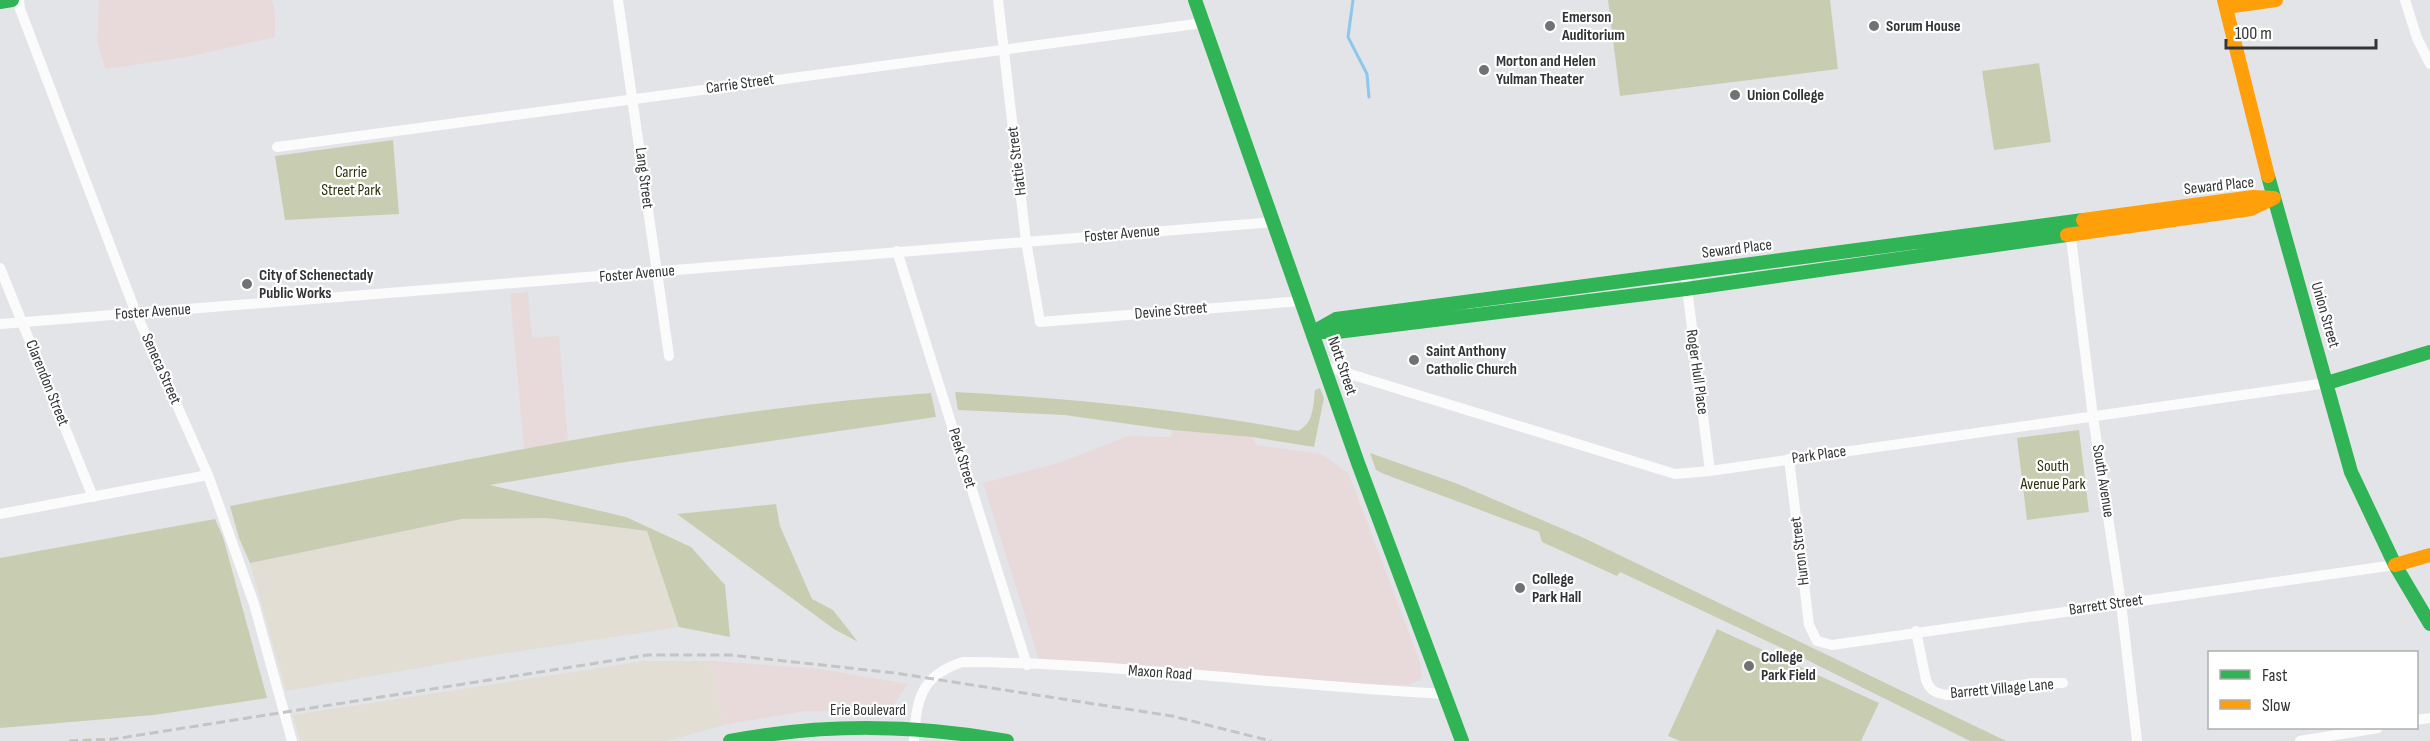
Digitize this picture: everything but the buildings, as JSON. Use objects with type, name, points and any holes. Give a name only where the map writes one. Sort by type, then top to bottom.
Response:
[{"type":"main road","points":[[0,2],[12,0]]},
{"type":"main road","name":"Nott Street","points":[[1195,0],[1324,366],[1462,741]]},
{"type":"main road","points":[[2225,4],[2276,0]]},
{"type":"main road","name":"Union Street","points":[[2225,4],[2274,198],[2351,472],[2396,565],[2430,624]]},
{"type":"main road","name":"Seward Place","points":[[1313,332],[1336,332],[1686,289],[2253,197],[2274,198]]},
{"type":"main road","name":"Seward Place","points":[[1313,332],[1336,319],[1685,272],[2069,228]]},
{"type":"main road","points":[[2327,383],[2430,352]]},
{"type":"main road","points":[[2396,565],[2430,555]]},
{"type":"main road","name":"Erie Boulevard","points":[[730,741],[796,729],[836,726],[915,726],[948,729],[1007,741]]},
{"type":"street","name":"Seneca Street","points":[[19,0],[20,9],[136,314],[208,475],[254,604],[292,741]]},
{"type":"street","name":"Lang Street","points":[[618,0],[669,356]]},
{"type":"street","name":"Hattie Street","points":[[998,0],[1026,241],[1040,322]]},
{"type":"street","points":[[2405,0],[2416,38],[2430,64]]},
{"type":"street","name":"Carrie Street","points":[[276,147],[1203,23]]},
{"type":"street","name":"Foster Avenue","points":[[0,324],[1275,222]]},
{"type":"street","name":"South Avenue","points":[[2069,228],[2093,417],[2121,603],[2137,741]]},
{"type":"street","name":"Peek Street","points":[[897,251],[1027,665]]},
{"type":"street","name":"Clarendon Street","points":[[0,268],[93,497]]},
{"type":"street","name":"Roger Hull Place","points":[[1685,272],[1710,471]]},
{"type":"street","name":"Devine Street","points":[[1040,322],[1302,301]]},
{"type":"street","name":"Park Place","points":[[1324,366],[1675,474],[1710,471],[2327,383]]},
{"type":"street","name":"Huron Street","points":[[1789,459],[1809,625],[1816,641]]},
{"type":"street","points":[[0,514],[208,475]]},
{"type":"street","name":"Barrett Street","points":[[1816,641],[1832,645],[1916,631],[2396,565]]},
{"type":"street","name":"Barrett Village Lane","points":[[1916,631],[1926,680],[1929,687],[1938,693],[1947,695],[2034,682],[2063,683]]},
{"type":"street","name":"Maxon Road","points":[[914,741],[916,706],[924,687],[945,668],[963,662],[1165,672],[1355,690],[1445,694]]},
{"type":"street","points":[[2300,741],[2372,729]]},
{"type":"shaded area","points":[[99,0],[272,0],[275,11],[275,37],[187,57],[105,69],[97,41]]},
{"type":"shaded area","points":[[528,292],[532,338],[559,336],[568,441],[524,449],[510,294]]},
{"type":"shaded area","points":[[1172,430],[1252,437],[1257,445],[1322,454],[1349,474],[1420,662],[1422,678],[1409,685],[1364,684],[1039,660],[983,483],[1061,462],[1128,436],[1171,437]]},
{"type":"shaded area","points":[[546,518],[647,531],[679,627],[481,657],[286,691],[250,563],[462,519]]},
{"type":"shaded area","points":[[645,661],[711,661],[723,725],[667,741],[300,741],[293,715]]},
{"type":"shaded area","points":[[711,661],[821,669],[908,684],[890,710],[806,711],[723,725]]},
{"type":"green space","points":[[1608,0],[1830,0],[1838,69],[1620,96]]},
{"type":"green space","points":[[2039,63],[2051,142],[1994,150],[1982,71]]},
{"type":"green space","name":"Carrie Street Park","points":[[393,140],[399,214],[285,220],[275,156]]},
{"type":"green space","points":[[1320,388],[1324,398],[1314,447],[1252,437],[1172,430],[1064,415],[958,410],[955,392],[1127,406],[1298,431],[1310,419],[1315,390]]},
{"type":"green space","points":[[931,393],[936,417],[619,463],[490,485],[626,517],[691,547],[725,585],[730,637],[679,627],[647,531],[546,518],[462,519],[250,563],[239,538],[230,506],[492,455],[667,424],[843,401]]},
{"type":"green space","name":"South Avenue Park","points":[[2079,430],[2089,512],[2027,520],[2017,438]]},
{"type":"green space","points":[[1370,453],[1458,484],[1584,538],[2006,741],[1970,741],[1801,657],[1620,572],[1617,576],[1542,542],[1539,532],[1384,474],[1376,470]]},
{"type":"green space","points":[[776,504],[780,526],[812,599],[833,610],[858,642],[834,629],[677,514]]},
{"type":"green space","points":[[215,519],[223,537],[267,698],[154,715],[0,728],[0,558]]},
{"type":"green space","name":"College Park Field","points":[[1717,629],[1879,703],[1861,741],[1680,741],[1668,736]]},
{"type":"waterway","points":[[1353,0],[1348,37],[1367,74],[1369,97]]},
{"type":"railway","points":[[69,741],[114,739],[648,655],[730,655],[895,673],[1172,716],[1271,741]]},
{"type":"traffic: fast","points":[[0,2],[12,0]]},
{"type":"traffic: fast","points":[[1195,0],[1358,463],[1462,741]]},
{"type":"traffic: fast","points":[[2268,176],[2351,472],[2395,565],[2430,624]]},
{"type":"traffic: fast","points":[[1313,332],[1336,319],[2083,220]]},
{"type":"traffic: fast","points":[[1316,332],[1337,332],[1686,289],[2067,235]]},
{"type":"traffic: fast","points":[[2327,383],[2430,352]]},
{"type":"traffic: fast","points":[[730,741],[800,731],[868,728],[937,731],[1007,741]]},
{"type":"traffic: slow","points":[[2224,0],[2268,176]]},
{"type":"traffic: slow","points":[[2226,7],[2276,0]]},
{"type":"traffic: slow","points":[[2083,220],[2253,197],[2274,198]]},
{"type":"traffic: slow","points":[[2067,235],[2251,209],[2272,199]]},
{"type":"traffic: slow","points":[[2395,565],[2430,555]]},
{"type":"place","name":"Emerson Auditorium","points":[[1550,26]]},
{"type":"place","name":"Sorum House","points":[[1874,26]]},
{"type":"place","name":"Morton and Helen Yulman Theater","points":[[1484,70]]},
{"type":"place","name":"Union College","points":[[1735,95]]},
{"type":"place","name":"City of Schenectady Public Works","points":[[247,284]]},
{"type":"place","name":"Saint Anthony Catholic Church","points":[[1414,360]]},
{"type":"place","name":"College Park Hall","points":[[1520,588]]},
{"type":"place","name":"College Park Field","points":[[1749,666]]}]
